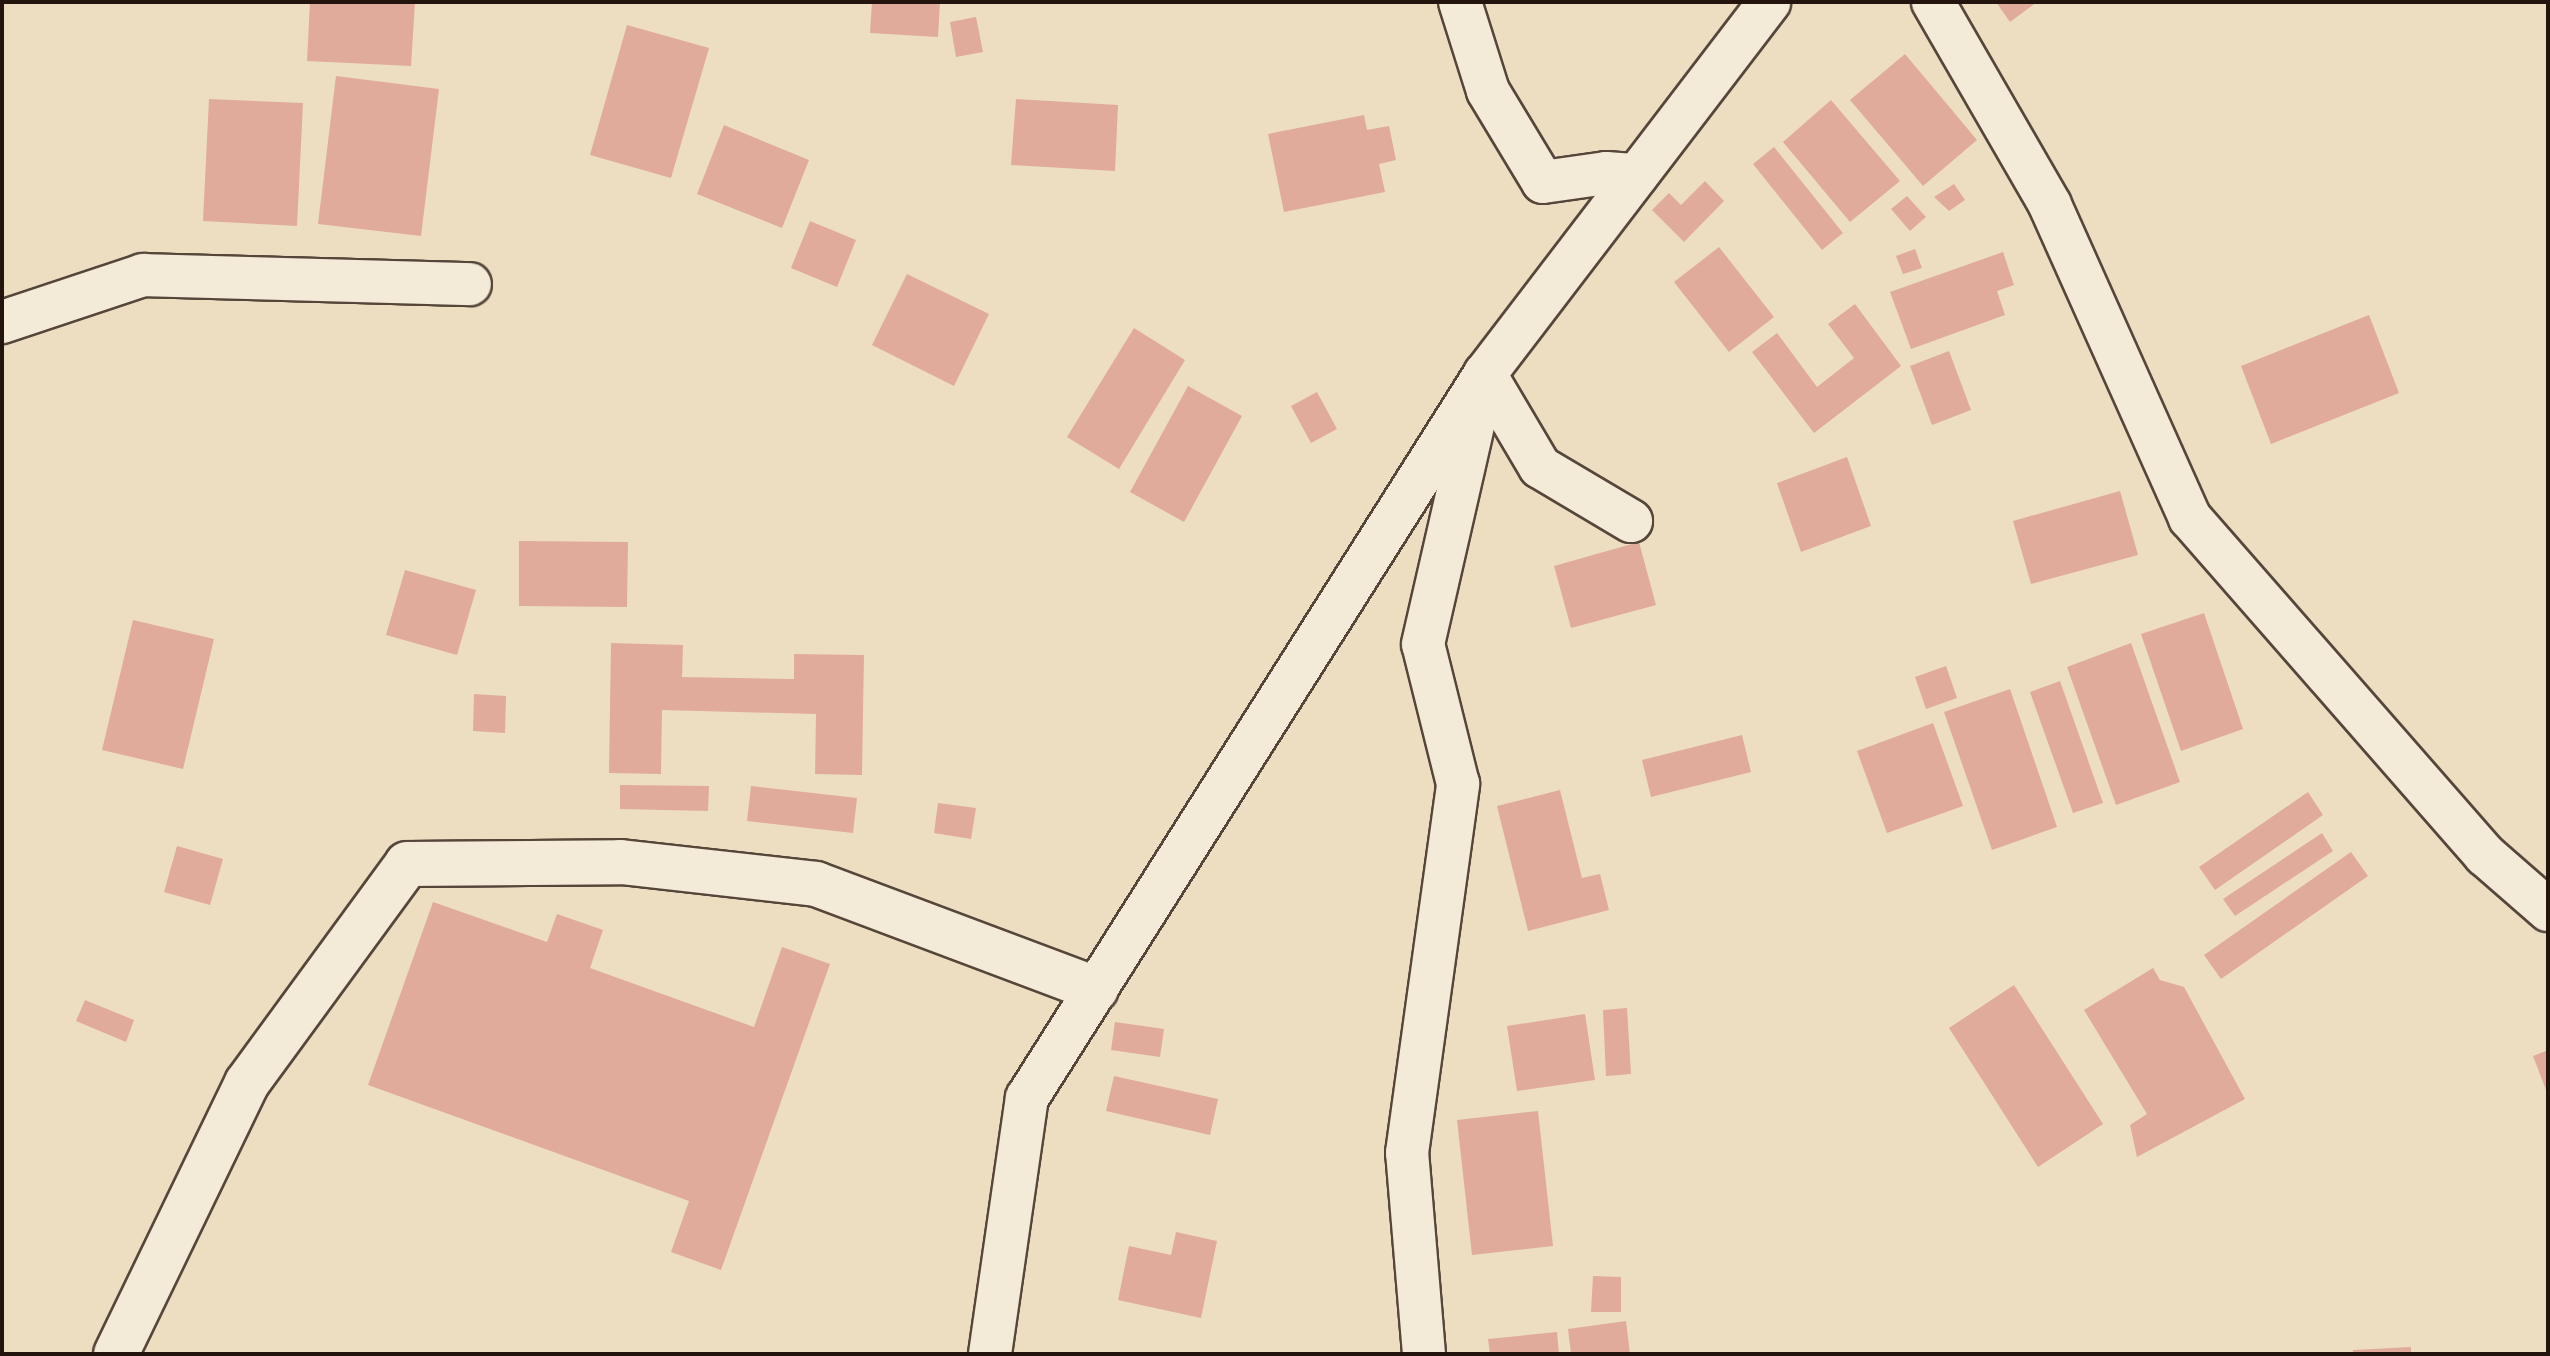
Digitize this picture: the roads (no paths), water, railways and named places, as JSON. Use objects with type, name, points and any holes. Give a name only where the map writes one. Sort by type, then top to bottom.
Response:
[{"type":"street","points":[[1460,2],[1488,91],[1543,182],[1606,173],[1637,175]]},
{"type":"street","points":[[990,1354],[1027,1098],[1485,374],[1769,2]]},
{"type":"street","points":[[1933,2],[2050,205],[2190,518],[2485,855],[2548,910]]},
{"type":"street","points":[[2,322],[143,275],[470,284]]},
{"type":"street","points":[[1485,374],[1540,467],[1631,521]]},
{"type":"street","points":[[1424,1354],[1407,1153],[1458,784],[1423,644],[1485,374]]},
{"type":"street","points":[[116,1354],[247,1083],[407,864],[621,862],[816,884],[1096,989]]}]
